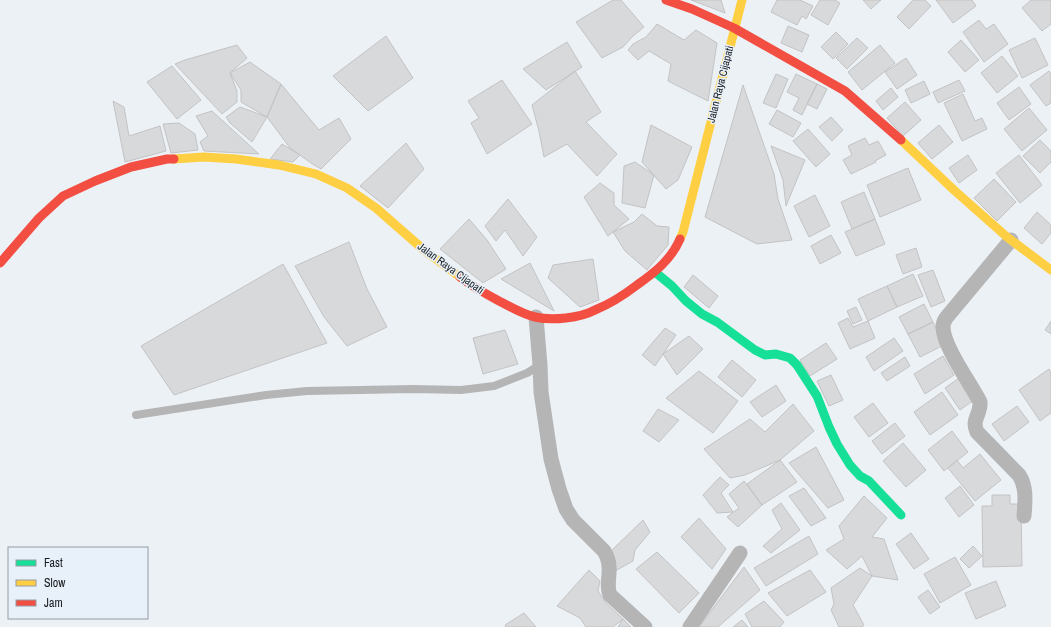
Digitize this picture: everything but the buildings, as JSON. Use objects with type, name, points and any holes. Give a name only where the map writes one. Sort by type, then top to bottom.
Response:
[{"type":"main road","points":[[666,0],[692,9],[734,28],[812,71],[844,91],[1011,240],[1051,270]]},
{"type":"main road","name":"Jalan Raya Cijapati","points":[[0,263],[39,218],[63,196],[95,181],[131,167],[167,159],[204,157],[236,159],[278,165],[316,174],[347,188],[376,208],[424,250],[473,287],[518,311],[536,317],[559,319],[594,310],[623,295],[655,272],[668,259],[678,244],[683,232],[742,0]]},
{"type":"main road","points":[[655,272],[702,314],[718,322],[755,350],[765,354],[776,354],[790,358],[797,365],[817,396],[837,444],[850,465],[860,476],[869,481],[902,515]]},
{"type":"street","points":[[1011,240],[946,318],[943,325],[952,353],[980,402],[974,423],[977,432],[1019,475],[1022,480],[1025,504],[1024,516]]},
{"type":"street","points":[[536,317],[541,392],[551,459],[566,509],[573,520],[604,551],[609,568],[608,589],[610,595],[645,627]]},
{"type":"street","points":[[690,627],[740,553]]},
{"type":"lane","points":[[136,415],[307,391],[399,389],[462,390],[494,386],[527,373],[540,365]]},
{"type":"traffic: fast","points":[[655,272],[702,314],[717,322],[755,350],[765,355],[776,354],[790,358],[797,365],[817,396],[837,444],[850,465],[860,476],[869,481],[901,515]]},
{"type":"traffic: slow","points":[[680,239],[742,0]]},
{"type":"traffic: slow","points":[[901,140],[1007,237],[1051,270]]},
{"type":"traffic: slow","points":[[174,159],[204,157],[236,159],[279,165],[316,174],[347,188],[376,208],[424,250],[460,277]]},
{"type":"traffic: jam","points":[[666,0],[692,9],[734,28],[845,91],[901,140]]},
{"type":"traffic: jam","points":[[0,263],[39,218],[63,196],[95,181],[131,167],[167,159],[174,159]]},
{"type":"traffic: jam","points":[[460,277],[489,296],[530,316],[549,319],[574,317],[589,313],[606,305],[622,296],[656,271],[667,260],[680,239]]}]
